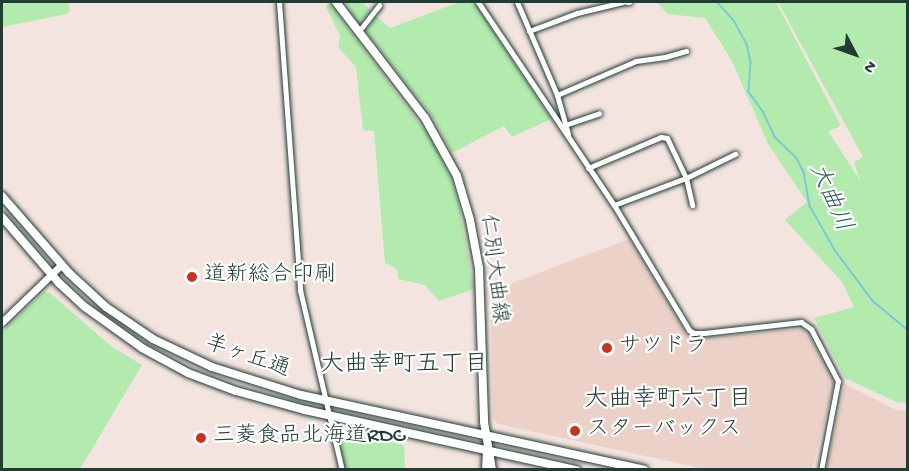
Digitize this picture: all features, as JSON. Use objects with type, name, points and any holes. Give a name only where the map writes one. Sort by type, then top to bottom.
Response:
[{"type":"main road","name":"仁別大曲線","points":[[336,2],[425,118],[457,176],[470,220],[478,268],[487,449]]},
{"type":"main road","name":"羊ヶ丘通","points":[[2,196],[61,265],[106,307],[171,349],[240,377],[326,400],[644,470]]},
{"type":"main road","name":"羊ヶ丘通","points":[[2,217],[74,297],[116,332],[188,373],[236,391],[329,416],[576,470]]},
{"type":"main road","points":[[486,470],[487,449]]},
{"type":"main road","points":[[487,449],[492,470]]},
{"type":"street","points":[[279,2],[300,290],[342,470]]},
{"type":"street","points":[[478,2],[614,205],[694,333],[801,322],[811,329],[838,381],[821,470]]},
{"type":"street","points":[[517,2],[557,95],[569,139]]},
{"type":"street","points":[[529,31],[578,13],[623,2]]},
{"type":"street","points":[[360,31],[378,5]]},
{"type":"street","points":[[557,95],[636,61],[686,51]]},
{"type":"street","points":[[565,125],[599,113]]},
{"type":"street","points":[[588,168],[661,137],[667,138],[686,178],[692,206]]},
{"type":"street","points":[[614,205],[686,178],[735,154]]},
{"type":"street","points":[[2,322],[61,265]]},
{"type":"shaded area","points":[[629,239],[687,335],[702,338],[802,329],[809,335],[835,381],[812,469],[705,469],[498,424],[493,419],[491,316],[512,283]]},
{"type":"shaded area","points":[[845,384],[896,410],[907,411],[907,469],[826,469]]},
{"type":"green space","points":[[2,2],[68,2],[70,9],[67,14],[2,27]]},
{"type":"green space","points":[[328,2],[432,140],[450,176],[459,205],[474,289],[439,301],[425,285],[398,279],[397,269],[385,263],[374,131],[363,130],[356,67],[338,47],[340,36],[326,7]]},
{"type":"green space","points":[[345,2],[363,2],[372,12],[358,22]]},
{"type":"green space","points":[[459,2],[474,2],[551,119],[512,137],[504,126],[452,153],[434,119],[366,31],[376,16],[390,28]]},
{"type":"green space","points":[[657,2],[776,2],[841,126],[828,131],[860,180],[854,162],[863,157],[778,2],[907,2],[907,403],[896,402],[845,378],[814,318],[854,307],[842,282],[785,220],[807,202],[768,144],[732,61],[705,18],[667,14]]},
{"type":"green space","points":[[44,292],[50,293],[111,346],[142,365],[80,469],[2,469],[2,331]]},
{"type":"green space","points":[[332,430],[404,445],[405,469],[342,469]]},
{"type":"waterway","name":"大曲川","points":[[717,2],[733,19],[747,44],[751,63],[749,92],[763,111],[775,137],[796,157],[804,172],[810,206],[835,250],[873,301],[908,330]]},
{"type":"place","name":"道新総合印刷","points":[[192,277]]},
{"type":"place","name":"サツドラ","points":[[607,348]]},
{"type":"place","name":"スターバックス","points":[[575,431]]},
{"type":"place","name":"三菱食品北海道RDC","points":[[201,438]]},
{"type":"district","name":"大曲幸町五丁目","points":[[404,366]]},
{"type":"district","name":"大曲幸町六丁目","points":[[668,401]]}]
